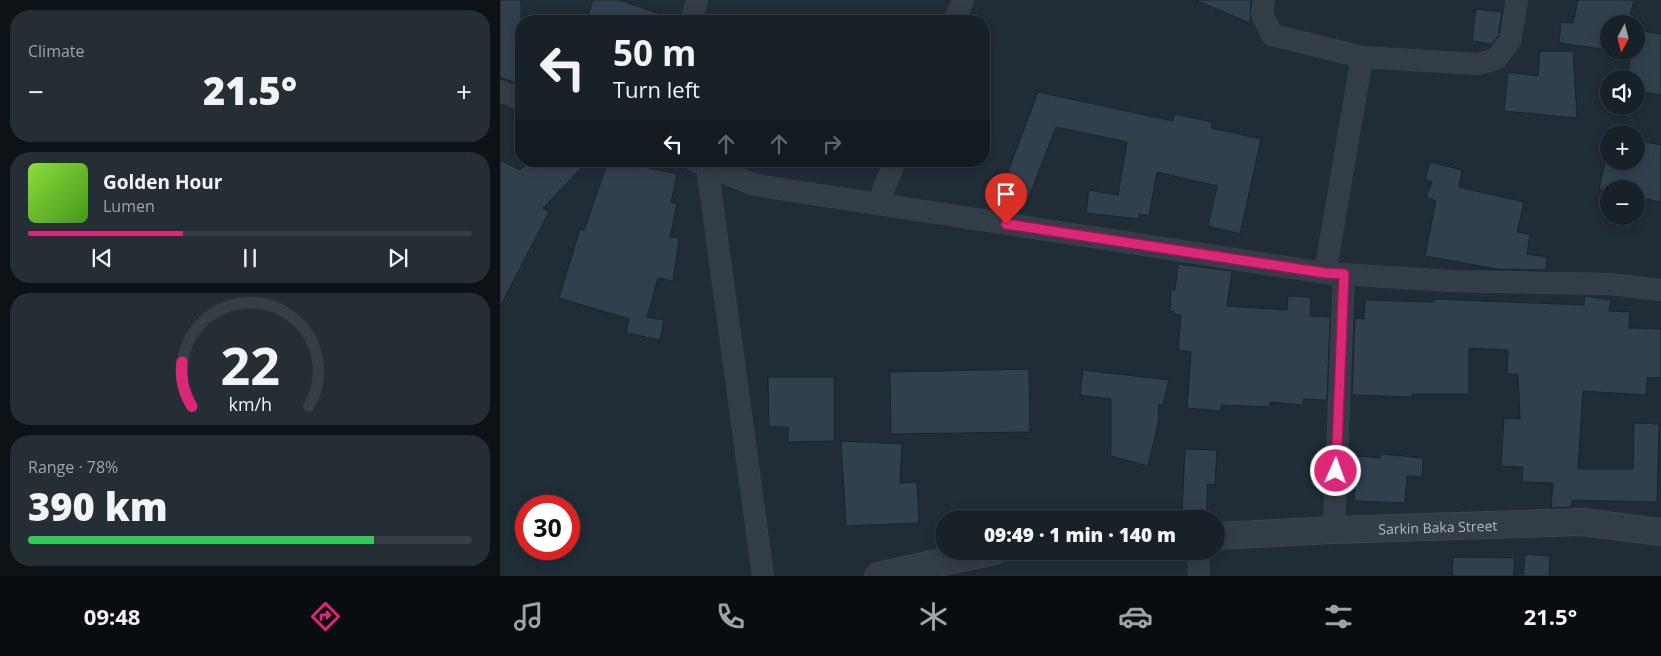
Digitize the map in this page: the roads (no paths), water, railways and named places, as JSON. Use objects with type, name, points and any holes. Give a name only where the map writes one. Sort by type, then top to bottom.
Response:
[{"type":"street","points":[[693,15],[697,0]]},
{"type":"street","points":[[957,15],[963,0]]},
{"type":"street","points":[[1264,0],[1262,14],[1272,35],[1362,57],[1478,64],[1496,59],[1510,41],[1517,0]]},
{"type":"street","points":[[1334,530],[1335,274],[1362,57]]},
{"type":"street","points":[[500,91],[515,96]]},
{"type":"street","points":[[701,167],[763,576]]},
{"type":"street","points":[[709,167],[755,185],[1335,274],[1450,281],[1610,284],[1661,290]]},
{"type":"street","points":[[878,204],[893,167]]},
{"type":"street","name":"Sarkin Baka Street","points":[[1225,536],[1582,522],[1658,531]]},
{"type":"street","points":[[878,576],[952,560]]},
{"type":"street","points":[[1198,560],[1199,576]]}]
